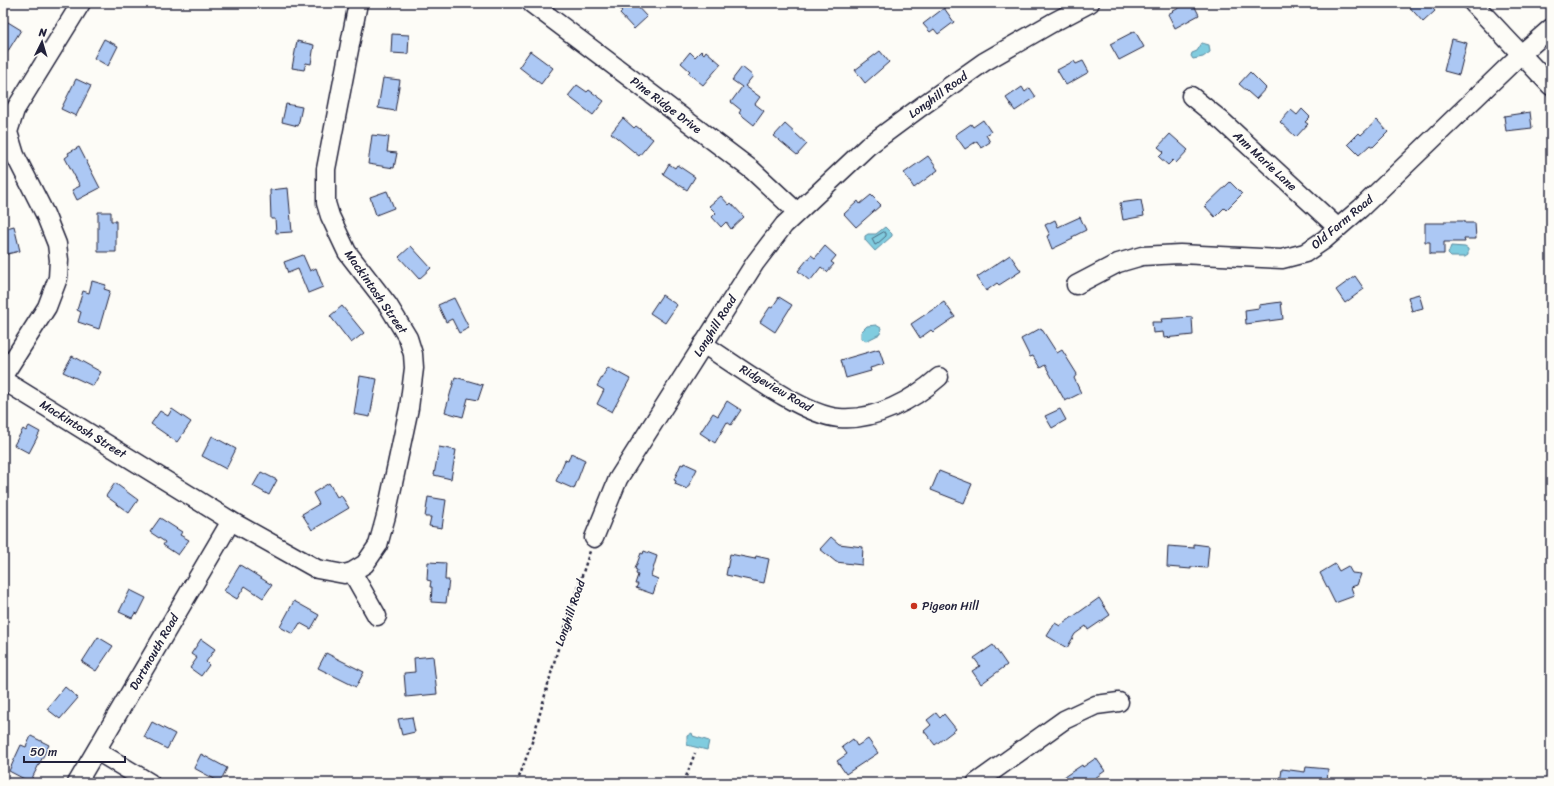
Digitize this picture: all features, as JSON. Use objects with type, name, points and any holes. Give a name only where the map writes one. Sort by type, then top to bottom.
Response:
[{"type":"street","points":[[3,376],[47,307],[58,278],[59,260],[57,244],[45,214],[15,155],[8,132],[15,110],[82,3]]},
{"type":"street","name":"Mackintosh Street","points":[[3,380],[231,521],[317,569],[337,573],[352,572],[365,564],[378,545],[409,408],[414,368],[413,354],[408,338],[388,305],[347,252],[330,216],[326,203],[326,169],[358,3]]},
{"type":"street","name":"Pine Ridge Drive","points":[[531,3],[752,170],[797,212]]},
{"type":"street","name":"Longhill Road","points":[[594,538],[618,479],[755,263],[784,225],[868,146],[922,106],[984,62],[1090,3]]},
{"type":"street","points":[[1473,3],[1520,55],[1551,86]]},
{"type":"street","name":"Old Farm Road","points":[[1076,286],[1118,263],[1142,256],[1180,254],[1282,259],[1305,253],[1361,208],[1520,55],[1551,28]]},
{"type":"street","name":"Ann Marie Lane","points":[[1191,96],[1222,121],[1338,228]]},
{"type":"street","name":"Ridgeview Road","points":[[703,344],[790,399],[822,413],[838,418],[859,418],[881,412],[915,395],[939,377]]},
{"type":"street","name":"Dartmouth Road","points":[[77,783],[231,521]]},
{"type":"street","points":[[352,572],[377,616]]},
{"type":"street","points":[[976,783],[1064,720],[1096,705],[1120,702]]},
{"type":"street","points":[[97,750],[150,783]]},
{"type":"path","name":"Longhill Road","points":[[517,783],[532,742],[557,652],[594,538]]},
{"type":"path","points":[[684,782],[695,753]]},
{"type":"water","points":[[1202,43],[1209,45],[1210,52],[1203,57],[1193,59],[1191,56],[1192,53],[1197,51]]},
{"type":"water","points":[[885,227],[892,234],[892,236],[875,251],[865,240],[865,236],[868,234],[876,234]]},
{"type":"water","points":[[1451,246],[1465,247],[1468,249],[1468,255],[1465,257],[1451,257],[1448,254]]},
{"type":"water","points":[[876,325],[881,328],[880,334],[866,341],[861,338],[861,332],[867,326]]},
{"type":"water","points":[[692,733],[693,736],[709,741],[707,750],[687,745],[687,736]]},
{"type":"building","points":[[614,3],[634,3],[647,17],[634,29],[620,14],[622,11]]},
{"type":"building","points":[[1188,3],[1193,3],[1199,15],[1175,28],[1168,14]]},
{"type":"building","points":[[1406,3],[1428,3],[1435,11],[1423,22]]},
{"type":"building","points":[[944,8],[954,22],[938,34],[934,29],[930,32],[923,24]]},
{"type":"building","points":[[3,19],[21,30],[3,59]]},
{"type":"building","points":[[1135,31],[1144,47],[1119,60],[1110,44]]},
{"type":"building","points":[[392,34],[409,35],[408,54],[391,53]]},
{"type":"building","points":[[104,39],[118,46],[108,66],[94,58]]},
{"type":"building","points":[[1452,39],[1467,43],[1459,75],[1444,71]]},
{"type":"building","points":[[297,41],[314,45],[311,64],[306,63],[304,70],[292,68]]},
{"type":"building","points":[[530,51],[553,68],[541,84],[519,67]]},
{"type":"building","points":[[701,51],[704,54],[706,51],[721,64],[703,85],[688,73],[690,71],[681,63],[690,52],[695,57]]},
{"type":"building","points":[[880,51],[889,62],[865,83],[855,70]]},
{"type":"building","points":[[1074,61],[1076,64],[1083,61],[1089,72],[1066,85],[1057,70]]},
{"type":"building","points":[[742,67],[753,76],[745,86],[760,97],[755,104],[764,111],[754,125],[739,113],[741,110],[731,102],[742,87],[732,80]]},
{"type":"building","points":[[1250,72],[1266,88],[1256,99],[1239,84]]},
{"type":"building","points":[[383,78],[400,80],[395,111],[378,108]]},
{"type":"building","points":[[76,79],[91,86],[76,116],[61,109]]},
{"type":"building","points":[[577,85],[587,92],[589,90],[604,101],[593,115],[568,96]]},
{"type":"building","points":[[1022,87],[1025,92],[1030,88],[1036,97],[1015,111],[1006,98]]},
{"type":"building","points":[[286,104],[302,107],[298,126],[282,122]]},
{"type":"building","points":[[1302,109],[1310,117],[1305,122],[1308,124],[1296,137],[1280,122],[1291,110],[1297,115]]},
{"type":"building","points":[[1530,112],[1532,128],[1506,131],[1504,116]]},
{"type":"building","points":[[623,118],[634,128],[636,126],[653,139],[639,156],[611,133]]},
{"type":"building","points":[[983,120],[991,132],[986,135],[990,142],[981,148],[977,141],[965,149],[955,135],[971,124],[973,127]]},
{"type":"building","points":[[1377,120],[1388,132],[1373,147],[1370,145],[1359,155],[1348,144],[1359,133],[1361,135]]},
{"type":"building","points":[[785,124],[807,144],[797,155],[774,136]]},
{"type":"building","points":[[1170,134],[1188,150],[1176,163],[1173,160],[1168,165],[1159,157],[1164,152],[1158,147]]},
{"type":"building","points":[[372,135],[389,137],[387,152],[397,153],[394,168],[368,164]]},
{"type":"building","points":[[79,147],[100,188],[77,200],[72,190],[80,186],[65,158],[69,155],[68,153]]},
{"type":"building","points":[[928,156],[938,170],[914,188],[904,173]]},
{"type":"building","points":[[669,164],[675,168],[677,165],[695,177],[687,190],[663,174]]},
{"type":"building","points":[[1230,182],[1242,194],[1226,210],[1224,208],[1215,217],[1205,206]]},
{"type":"building","points":[[288,188],[292,232],[276,233],[275,219],[271,219],[270,190]]},
{"type":"building","points":[[387,191],[394,208],[376,215],[370,197]]},
{"type":"building","points":[[871,195],[881,205],[856,227],[844,214],[858,201],[860,204]]},
{"type":"building","points":[[721,196],[729,205],[731,203],[744,217],[731,229],[726,222],[721,227],[712,217],[716,213],[709,206]]},
{"type":"building","points":[[1141,200],[1144,216],[1123,220],[1120,203]]},
{"type":"building","points":[[98,212],[111,212],[111,221],[116,221],[116,252],[98,252]]},
{"type":"building","points":[[1080,217],[1086,230],[1072,237],[1073,239],[1052,249],[1047,236],[1050,235],[1045,225],[1055,220],[1058,227]]},
{"type":"building","points":[[1445,221],[1465,221],[1465,223],[1475,223],[1476,239],[1464,239],[1465,242],[1444,242],[1444,254],[1430,254],[1430,242],[1425,242],[1425,223],[1445,223]]},
{"type":"building","points":[[14,226],[20,251],[3,255],[3,229]]},
{"type":"building","points":[[411,246],[431,268],[419,279],[399,257]]},
{"type":"building","points":[[825,246],[836,256],[831,262],[834,264],[827,272],[821,267],[810,281],[798,271],[811,255],[815,258]]},
{"type":"building","points":[[303,255],[310,271],[316,268],[323,287],[308,293],[298,269],[288,273],[284,262]]},
{"type":"building","points":[[1010,255],[1021,271],[999,285],[997,283],[986,291],[977,277]]},
{"type":"building","points":[[1355,276],[1364,289],[1345,303],[1336,290]]},
{"type":"building","points":[[92,281],[106,285],[104,289],[110,291],[99,329],[78,322],[81,312],[77,310],[83,291],[89,293]]},
{"type":"building","points":[[1419,294],[1423,308],[1412,311],[1408,297]]},
{"type":"building","points":[[662,295],[677,305],[665,323],[650,313]]},
{"type":"building","points":[[779,297],[792,305],[775,332],[760,322]]},
{"type":"building","points":[[454,298],[469,328],[459,333],[452,319],[446,322],[438,305]]},
{"type":"building","points":[[944,302],[955,317],[933,332],[931,330],[920,338],[911,324]]},
{"type":"building","points":[[1281,302],[1283,319],[1246,324],[1245,310],[1259,308],[1259,305]]},
{"type":"building","points":[[342,306],[364,333],[351,343],[330,316]]},
{"type":"building","points":[[1192,317],[1193,335],[1164,338],[1163,332],[1153,333],[1152,322],[1162,322],[1161,319]]},
{"type":"building","points":[[1041,328],[1057,353],[1062,350],[1077,374],[1074,378],[1081,393],[1065,401],[1045,365],[1040,368],[1033,356],[1030,357],[1021,339]]},
{"type":"building","points":[[879,349],[884,364],[870,368],[871,371],[846,378],[841,360]]},
{"type":"building","points":[[72,356],[101,372],[93,386],[63,372]]},
{"type":"building","points":[[608,367],[630,379],[612,412],[597,404],[604,390],[597,386]]},
{"type":"building","points":[[360,376],[377,379],[370,417],[354,414]]},
{"type":"building","points":[[455,377],[483,385],[478,400],[468,398],[463,417],[445,412]]},
{"type":"building","points":[[727,401],[741,410],[731,425],[727,422],[715,443],[700,433],[713,413],[718,416]]},
{"type":"building","points":[[172,409],[191,422],[177,442],[151,424],[160,411],[168,416]]},
{"type":"building","points":[[1060,409],[1066,420],[1052,428],[1045,416]]},
{"type":"building","points":[[29,426],[40,432],[29,453],[14,445],[23,429],[26,431]]},
{"type":"building","points":[[212,436],[236,449],[226,469],[202,456]]},
{"type":"building","points":[[439,447],[456,450],[451,479],[434,475]]},
{"type":"building","points":[[571,453],[585,460],[574,489],[556,481],[565,460],[568,461]]},
{"type":"building","points":[[684,463],[697,469],[687,489],[675,484],[676,481],[674,480],[681,464],[683,465]]},
{"type":"building","points":[[939,471],[972,484],[964,503],[931,490]]},
{"type":"building","points":[[261,472],[277,480],[269,495],[253,486]]},
{"type":"building","points":[[115,483],[138,500],[129,513],[106,496]]},
{"type":"building","points":[[329,483],[337,497],[341,495],[349,508],[312,530],[302,514],[319,504],[313,493]]},
{"type":"building","points":[[428,497],[446,500],[442,528],[429,526],[431,517],[425,517]]},
{"type":"building","points":[[160,518],[182,532],[180,535],[189,540],[178,555],[163,545],[165,542],[150,532]]},
{"type":"building","points":[[831,537],[839,544],[863,547],[862,565],[836,562],[820,549]]},
{"type":"building","points":[[1194,544],[1209,546],[1207,568],[1191,567],[1191,569],[1167,567],[1168,546],[1194,548]]},
{"type":"building","points":[[644,551],[657,556],[651,576],[658,579],[653,594],[636,588],[638,584],[635,584],[638,575],[636,574],[637,570],[635,569],[641,553],[643,554]]},
{"type":"building","points":[[730,554],[755,559],[756,556],[769,559],[764,583],[726,575]]},
{"type":"building","points":[[428,562],[446,563],[445,580],[449,580],[446,603],[431,602],[431,581],[427,580]]},
{"type":"building","points":[[1335,564],[1339,571],[1348,566],[1352,573],[1361,574],[1357,585],[1351,587],[1354,596],[1335,603],[1320,573]]},
{"type":"building","points":[[240,565],[272,585],[263,598],[245,586],[237,599],[224,591]]},
{"type":"building","points":[[130,590],[146,598],[138,614],[135,613],[132,618],[119,612]]},
{"type":"building","points":[[1099,598],[1110,615],[1088,630],[1086,626],[1075,634],[1067,648],[1047,636],[1055,623],[1060,626]]},
{"type":"building","points":[[294,601],[319,615],[311,629],[300,623],[293,634],[280,627]]},
{"type":"building","points":[[98,637],[113,646],[96,671],[82,662]]},
{"type":"building","points":[[201,639],[215,649],[206,662],[209,665],[201,676],[190,668],[197,658],[191,654]]},
{"type":"building","points":[[993,645],[1007,665],[981,684],[972,671],[980,666],[974,658]]},
{"type":"building","points":[[326,653],[364,672],[356,687],[318,668]]},
{"type":"building","points":[[433,656],[437,694],[406,697],[404,673],[415,672],[414,658]]},
{"type":"building","points":[[65,687],[78,698],[60,719],[47,709]]},
{"type":"building","points":[[936,713],[940,718],[944,714],[956,729],[935,745],[924,731],[931,725],[927,720]]},
{"type":"building","points":[[412,717],[415,732],[402,735],[398,719]]},
{"type":"building","points":[[152,722],[175,734],[167,749],[144,737]]},
{"type":"building","points":[[31,736],[49,745],[30,782],[9,771],[21,745],[26,747]]},
{"type":"building","points":[[853,739],[857,746],[868,739],[878,753],[846,774],[837,761],[847,754],[842,747]]},
{"type":"building","points":[[201,754],[227,768],[220,782],[194,768]]},
{"type":"building","points":[[1096,758],[1105,771],[1088,783],[1055,783],[1082,765],[1083,767]]},
{"type":"building","points":[[1306,767],[1328,769],[1327,783],[1280,783],[1282,769],[1305,772]]},
{"type":"place","name":"Pigeon Hill","points":[[914,606]]}]
